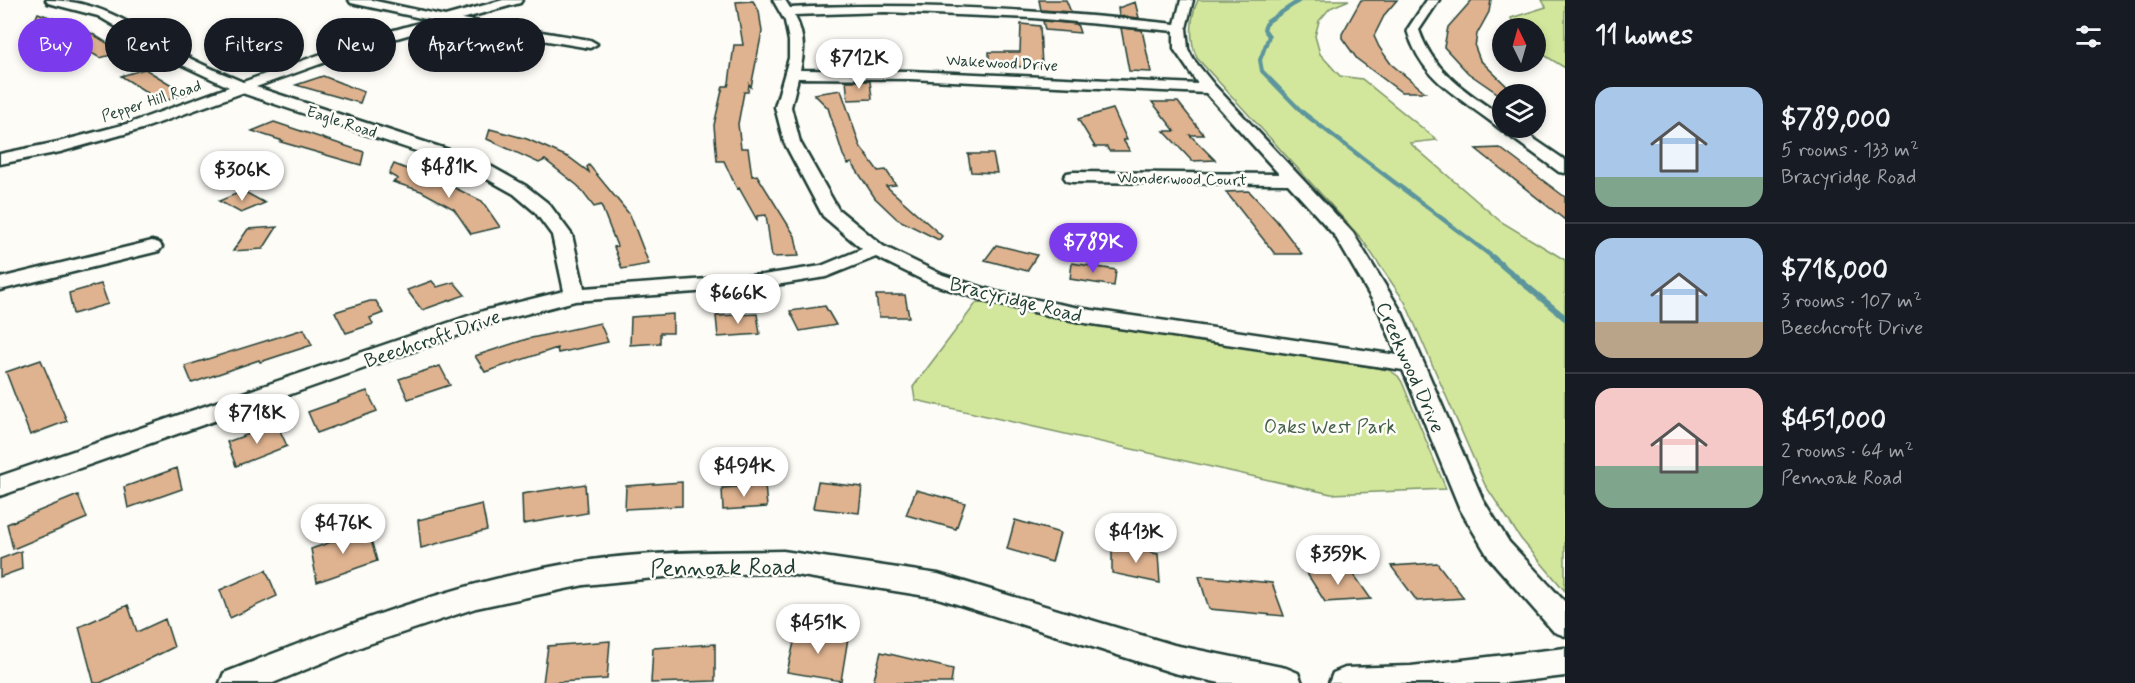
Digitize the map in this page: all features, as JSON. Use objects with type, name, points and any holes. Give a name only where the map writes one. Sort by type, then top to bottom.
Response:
[{"type":"street","name":"Eagle Road","points":[[52,0],[102,13],[183,60],[243,88],[443,154],[486,171],[520,190],[542,208],[562,235],[575,295]]},
{"type":"street","points":[[355,0],[436,18]]},
{"type":"street","name":"Pepper Hill Road","points":[[452,18],[516,0]]},
{"type":"street","points":[[993,0],[998,13]]},
{"type":"street","name":"Creekwood Drive","points":[[1188,0],[1180,28],[1181,49],[1187,60],[1210,89],[1342,233],[1391,313],[1470,502],[1499,550],[1565,623]]},
{"type":"street","points":[[1433,0],[1413,30],[1416,47],[1438,75],[1492,116]]},
{"type":"street","points":[[783,6],[891,7],[1087,18],[1180,28]]},
{"type":"street","name":"Bracyridge Road","points":[[783,6],[795,31],[796,41],[796,58],[783,107],[792,142],[830,212],[876,250],[936,279],[992,297],[1085,316],[1411,364]]},
{"type":"street","name":"Pepper Hill Road","points":[[0,159],[60,147],[136,126],[342,51],[408,31]]},
{"type":"street","points":[[545,37],[590,44]]},
{"type":"street","name":"Wakewood Drive","points":[[792,74],[910,75],[1210,89]]},
{"type":"street","points":[[1522,138],[1565,168]]},
{"type":"street","name":"Wonderwood Court","points":[[1073,177],[1292,179]]},
{"type":"street","points":[[0,284],[152,247]]},
{"type":"street","name":"Beechcroft Drive","points":[[0,486],[491,316],[575,295],[763,281],[826,271],[876,250]]},
{"type":"street","name":"Pennoak Road","points":[[236,683],[354,636],[487,594],[584,573],[685,564],[783,562],[866,573],[938,586],[1174,659],[1286,683]]},
{"type":"street","points":[[1345,683],[1410,680],[1565,662]]},
{"type":"green space","points":[[1198,0],[1349,0],[1330,8],[1319,21],[1315,36],[1320,54],[1340,76],[1362,79],[1437,140],[1410,143],[1500,221],[1565,260],[1565,591],[1521,539],[1485,485],[1405,302],[1361,238],[1197,58],[1192,29],[1193,14]]},
{"type":"green space","points":[[1542,0],[1565,0],[1565,68],[1546,56],[1546,18],[1511,18],[1546,7]]},
{"type":"green space","name":"Oaks West Park","points":[[977,302],[1041,315],[1389,370],[1402,382],[1446,489],[1331,494],[915,400],[913,387]]},
{"type":"building","points":[[1039,0],[1066,0],[1071,12],[1041,10]]},
{"type":"building","points":[[1361,0],[1397,0],[1385,14],[1374,36],[1391,64],[1425,92],[1401,92],[1357,59],[1342,38]]},
{"type":"building","points":[[1472,0],[1491,0],[1489,12],[1477,34],[1475,47],[1480,60],[1505,84],[1492,84],[1492,89],[1468,73],[1444,47],[1448,27]]},
{"type":"building","points":[[753,1],[759,11],[762,32],[751,87],[749,84],[748,92],[744,92],[738,124],[741,148],[748,148],[752,176],[757,175],[795,236],[799,256],[772,257],[766,215],[757,216],[757,220],[739,188],[737,189],[724,161],[717,161],[714,125],[723,86],[728,86],[729,83],[734,45],[743,45],[736,2]]},
{"type":"building","points":[[1135,2],[1139,18],[1119,16],[1118,8]]},
{"type":"building","points":[[38,13],[52,18],[36,18]]},
{"type":"building","points":[[1043,21],[1077,24],[1080,33],[1045,30]]},
{"type":"building","points":[[1021,24],[1040,26],[1042,67],[989,66],[989,52],[1020,52]]},
{"type":"building","points":[[1121,28],[1142,30],[1151,72],[1129,71]]},
{"type":"building","points":[[93,34],[105,42],[105,57],[100,58],[93,54]]},
{"type":"building","points":[[844,55],[866,55],[868,68],[845,68]]},
{"type":"building","points":[[135,72],[150,72],[190,93],[162,102],[121,76]]},
{"type":"building","points":[[323,76],[364,92],[360,103],[296,85]]},
{"type":"building","points":[[846,81],[870,81],[872,99],[848,100]]},
{"type":"building","points":[[841,90],[860,146],[878,171],[886,170],[896,185],[886,186],[942,236],[939,240],[897,219],[875,198],[852,163],[848,164],[828,108],[814,94]]},
{"type":"building","points":[[1152,102],[1178,102],[1204,135],[1190,135],[1215,160],[1192,161],[1164,131],[1175,131]]},
{"type":"building","points":[[1113,109],[1127,140],[1123,140],[1130,151],[1109,151],[1107,147],[1095,147],[1078,119]]},
{"type":"building","points":[[274,122],[364,152],[361,165],[281,142],[283,141],[252,131]]},
{"type":"building","points":[[490,129],[527,139],[570,158],[589,172],[587,167],[589,165],[630,215],[649,264],[622,269],[614,247],[617,246],[601,205],[594,207],[578,186],[545,160],[539,163],[487,139]]},
{"type":"building","points":[[1500,148],[1565,197],[1565,220],[1476,149]]},
{"type":"building","points":[[968,154],[993,154],[997,173],[971,172]]},
{"type":"building","points":[[394,164],[482,201],[500,227],[471,234],[454,209],[421,191],[393,182],[398,179],[389,174]]},
{"type":"building","points":[[243,191],[265,203],[241,213],[219,201]]},
{"type":"building","points":[[1249,191],[1276,220],[1302,254],[1275,254],[1226,192]]},
{"type":"building","points":[[277,227],[263,249],[233,251],[248,229]]},
{"type":"building","points":[[996,245],[1037,255],[1027,271],[985,260]]},
{"type":"building","points":[[1072,263],[1116,270],[1114,286],[1070,279]]},
{"type":"building","points":[[432,281],[437,287],[454,282],[465,295],[422,310],[407,290]]},
{"type":"building","points":[[101,284],[108,304],[73,314],[69,293]]},
{"type":"building","points":[[876,295],[905,295],[909,317],[879,317]]},
{"type":"building","points":[[376,301],[383,313],[370,318],[373,324],[346,333],[335,312]]},
{"type":"building","points":[[825,306],[836,325],[800,331],[790,311]]},
{"type":"building","points":[[673,314],[673,333],[660,333],[660,343],[630,345],[631,317]]},
{"type":"building","points":[[757,314],[760,334],[718,337],[716,316]]},
{"type":"building","points":[[600,323],[608,342],[558,353],[557,348],[485,372],[475,356],[527,339]]},
{"type":"building","points":[[304,329],[312,345],[260,362],[259,360],[192,383],[185,366]]},
{"type":"building","points":[[41,360],[67,421],[30,435],[6,372]]},
{"type":"building","points":[[440,366],[450,385],[408,399],[399,379]]},
{"type":"building","points":[[367,391],[377,411],[317,433],[308,412]]},
{"type":"building","points":[[277,424],[287,446],[236,466],[227,442]]},
{"type":"building","points":[[177,468],[182,489],[128,508],[124,487]]},
{"type":"building","points":[[682,482],[682,506],[625,509],[626,486]]},
{"type":"building","points":[[818,482],[862,487],[859,513],[813,508]]},
{"type":"building","points":[[585,484],[587,513],[523,524],[522,494]]},
{"type":"building","points":[[765,485],[767,507],[723,510],[722,488]]},
{"type":"building","points":[[916,490],[965,503],[956,529],[906,515]]},
{"type":"building","points":[[78,495],[87,518],[13,549],[7,524]]},
{"type":"building","points":[[482,504],[487,530],[421,548],[418,520]]},
{"type":"building","points":[[1015,520],[1060,533],[1052,562],[1007,549]]},
{"type":"building","points":[[368,529],[377,561],[317,582],[311,549]]},
{"type":"building","points":[[1112,545],[1158,554],[1160,583],[1112,573]]},
{"type":"building","points":[[21,551],[22,569],[0,577],[0,559]]},
{"type":"building","points":[[1437,563],[1464,598],[1417,601],[1391,566]]},
{"type":"building","points":[[1350,569],[1371,599],[1325,602],[1306,572]]},
{"type":"building","points":[[266,570],[277,596],[230,618],[220,590]]},
{"type":"building","points":[[1199,576],[1272,583],[1284,616],[1209,609]]},
{"type":"building","points":[[128,605],[137,632],[165,619],[174,647],[100,683],[94,683],[79,627]]},
{"type":"building","points":[[797,630],[848,638],[841,681],[787,672]]},
{"type":"building","points":[[610,641],[607,679],[543,683],[548,646]]},
{"type":"building","points":[[715,644],[715,681],[651,683],[653,648]]},
{"type":"building","points":[[881,652],[953,669],[951,683],[873,683]]},
{"type":"waterway","points":[[1300,0],[1267,22],[1264,29],[1269,36],[1260,60],[1262,71],[1302,112]]},
{"type":"waterway","points":[[1302,112],[1494,258]]},
{"type":"waterway","points":[[1492,257],[1565,318]]}]
